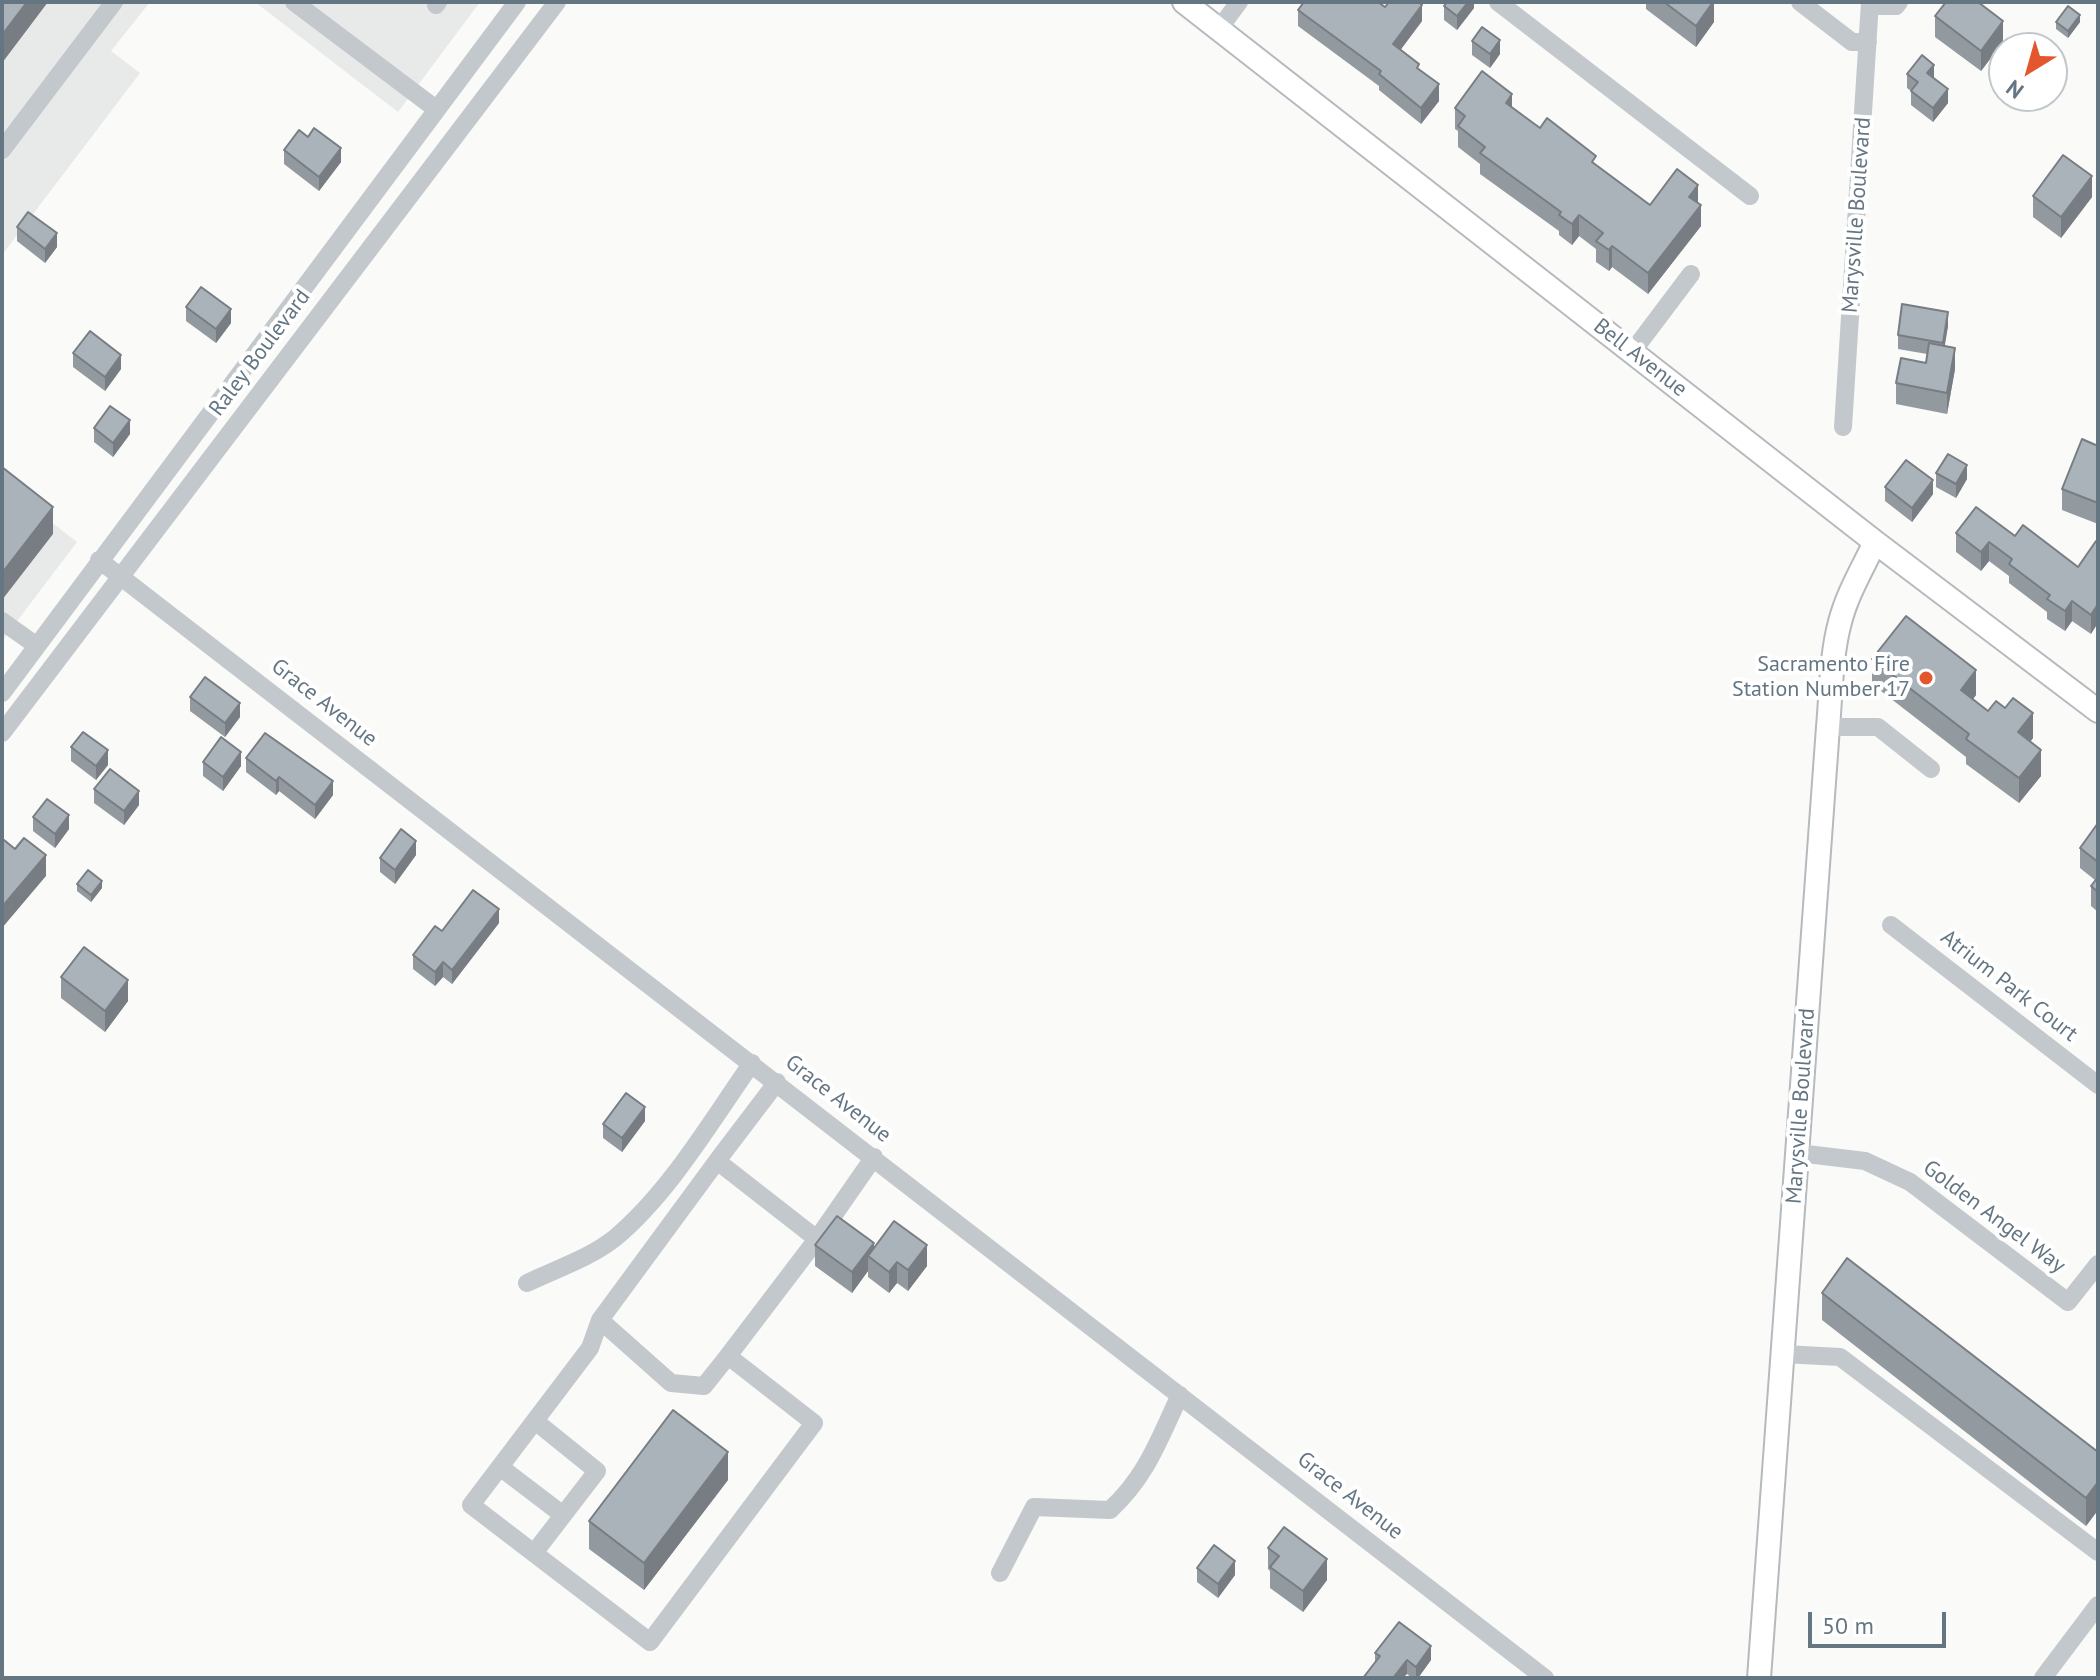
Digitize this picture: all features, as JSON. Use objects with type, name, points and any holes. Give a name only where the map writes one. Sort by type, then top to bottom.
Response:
[{"type":"main road","name":"Bell Avenue","points":[[1184,2],[1875,542],[2094,700]]},
{"type":"main road","name":"Marysville Boulevard","points":[[1759,1678],[1828,727],[1839,624],[1875,542]]},
{"type":"street","points":[[2,150],[114,2]]},
{"type":"street","points":[[294,2],[436,109]]},
{"type":"street","name":"Raley Boulevard","points":[[2,693],[517,2]]},
{"type":"street","name":"Raley Boulevard","points":[[2,733],[557,2]]},
{"type":"street","points":[[1219,29],[1239,2]]},
{"type":"street","points":[[1498,2],[1750,196]]},
{"type":"street","points":[[1800,2],[1852,42],[1868,42]]},
{"type":"street","points":[[1870,4],[1896,6],[1899,2]]},
{"type":"street","name":"Marysville Boulevard","points":[[1843,427],[1870,4]]},
{"type":"street","points":[[1633,351],[1691,274]]},
{"type":"street","name":"Grace Avenue","points":[[99,560],[1545,1678]]},
{"type":"street","points":[[2,621],[37,646]]},
{"type":"street","points":[[1828,727],[1878,727],[1931,769]]},
{"type":"street","name":"Atrium Park Court","points":[[1891,925],[2098,1085]]},
{"type":"street","points":[[527,1283],[590,1254],[614,1238],[657,1193],[752,1063]]},
{"type":"street","points":[[728,1356],[814,1423],[650,1642],[471,1505],[590,1348],[600,1320],[777,1082]]},
{"type":"street","name":"Golden Angel Way","points":[[1798,1153],[1865,1161],[1910,1182],[2068,1302],[2098,1264]]},
{"type":"street","points":[[600,1320],[671,1383],[704,1386],[817,1239],[874,1157]]},
{"type":"street","points":[[717,1161],[817,1239]]},
{"type":"street","points":[[1783,1354],[1840,1357],[2098,1552]]},
{"type":"street","points":[[1000,1573],[1034,1507],[1110,1510],[1132,1490],[1180,1395]]},
{"type":"street","points":[[534,1553],[597,1471],[535,1421]]},
{"type":"street","points":[[500,1467],[563,1515]]},
{"type":"street","points":[[2043,1678],[2098,1605]]},
{"type":"shaded area","points":[[2,2],[150,2],[111,51],[140,73],[2,255]]},
{"type":"shaded area","points":[[255,2],[480,2],[398,112]]},
{"type":"shaded area","points":[[2,484],[77,542],[2,641]]},
{"type":"building","points":[[2,2],[27,2],[2,35]]},
{"type":"building","points":[[1304,2],[1378,2],[1385,7],[1389,2],[1419,2],[1422,5],[1393,44],[1439,84],[1421,108],[1379,74],[1381,71],[1298,10]]},
{"type":"building","points":[[1447,2],[1468,2],[1457,16],[1444,6]]},
{"type":"building","points":[[1664,2],[1713,2],[1696,26]]},
{"type":"building","points":[[1946,2],[1978,2],[2003,21],[1995,32],[1988,32],[1988,41],[1981,51],[1935,16]]},
{"type":"building","points":[[2068,6],[2080,15],[2068,31],[2056,22]]},
{"type":"building","points":[[1482,27],[1500,40],[1490,54],[1472,41]]},
{"type":"building","points":[[1922,55],[1934,65],[1927,73],[1948,89],[1933,108],[1911,91],[1918,82],[1907,74]]},
{"type":"building","points":[[1482,71],[1512,94],[1506,103],[1540,128],[1547,118],[1596,156],[1592,162],[1650,205],[1677,169],[1698,185],[1689,197],[1701,205],[1648,273],[1612,246],[1609,250],[1596,241],[1603,233],[1579,215],[1572,224],[1559,215],[1561,212],[1480,153],[1485,147],[1458,126],[1465,116],[1455,108]]},
{"type":"building","points":[[314,128],[341,148],[319,177],[284,150],[299,130],[308,137]]},
{"type":"building","points":[[2063,155],[2092,176],[2061,217],[2033,196]]},
{"type":"building","points":[[28,212],[57,233],[45,249],[17,227]]},
{"type":"building","points":[[201,287],[231,309],[216,329],[186,307]]},
{"type":"building","points":[[1902,304],[1948,312],[1943,343],[1898,335]]},
{"type":"building","points":[[90,331],[121,355],[105,377],[73,353]]},
{"type":"building","points":[[1929,343],[1955,348],[1947,393],[1896,383],[1901,358],[1926,363]]},
{"type":"building","points":[[110,406],[130,420],[113,443],[94,428]]},
{"type":"building","points":[[2082,439],[2098,446],[2098,503],[2062,489]]},
{"type":"building","points":[[1948,454],[1967,465],[1956,484],[1936,473]]},
{"type":"building","points":[[1906,460],[1933,480],[1912,508],[1885,487]]},
{"type":"building","points":[[2,467],[53,507],[2,573]]},
{"type":"building","points":[[1976,507],[2015,536],[2023,525],[2078,567],[2098,542],[2098,604],[2091,615],[2072,601],[2065,611],[2047,599],[2050,595],[2009,564],[2012,559],[1989,542],[1981,552],[1956,533]]},
{"type":"building","points":[[1906,616],[1976,670],[1961,690],[1988,711],[1996,701],[2005,708],[2013,698],[2033,713],[2018,732],[2041,750],[2019,778],[1966,739],[1969,734],[1872,659]]},
{"type":"building","points":[[205,677],[240,703],[225,723],[190,697]]},
{"type":"building","points":[[83,732],[108,750],[96,766],[71,747]]},
{"type":"building","points":[[265,733],[333,781],[315,805],[279,777],[276,781],[246,758]]},
{"type":"building","points":[[221,737],[241,752],[223,777],[203,762]]},
{"type":"building","points":[[110,769],[139,791],[124,811],[94,789]]},
{"type":"building","points":[[47,799],[69,815],[55,834],[33,817]]},
{"type":"building","points":[[2098,823],[2098,862],[2080,848]]},
{"type":"building","points":[[401,829],[416,841],[395,870],[380,858]]},
{"type":"building","points":[[24,838],[46,855],[2,907],[2,843],[4,840],[15,849]]},
{"type":"building","points":[[88,870],[102,881],[91,895],[77,884]]},
{"type":"building","points":[[2098,877],[2098,892],[2091,886]]},
{"type":"building","points":[[473,890],[499,909],[452,970],[443,962],[435,972],[413,955],[435,926],[442,931]]},
{"type":"building","points":[[84,947],[128,980],[105,1011],[61,977]]},
{"type":"building","points":[[626,1093],[645,1107],[622,1138],[603,1124]]},
{"type":"building","points":[[837,1216],[874,1243],[852,1272],[815,1245]]},
{"type":"building","points":[[894,1221],[927,1245],[908,1270],[897,1262],[889,1272],[868,1256]]},
{"type":"building","points":[[1847,1258],[2098,1452],[2098,1482],[2086,1498],[1822,1293]]},
{"type":"building","points":[[673,1410],[728,1452],[644,1563],[589,1521]]},
{"type":"building","points":[[1284,1527],[1327,1559],[1303,1591],[1270,1567],[1279,1556],[1268,1548]]},
{"type":"building","points":[[1214,1545],[1235,1561],[1218,1584],[1197,1568]]},
{"type":"building","points":[[1399,1622],[1431,1646],[1416,1667],[1407,1660],[1393,1678],[1363,1678],[1380,1656],[1375,1653]]},
{"type":"place","name":"Sacramento Fire Station Number 17","points":[[1926,678]]}]
